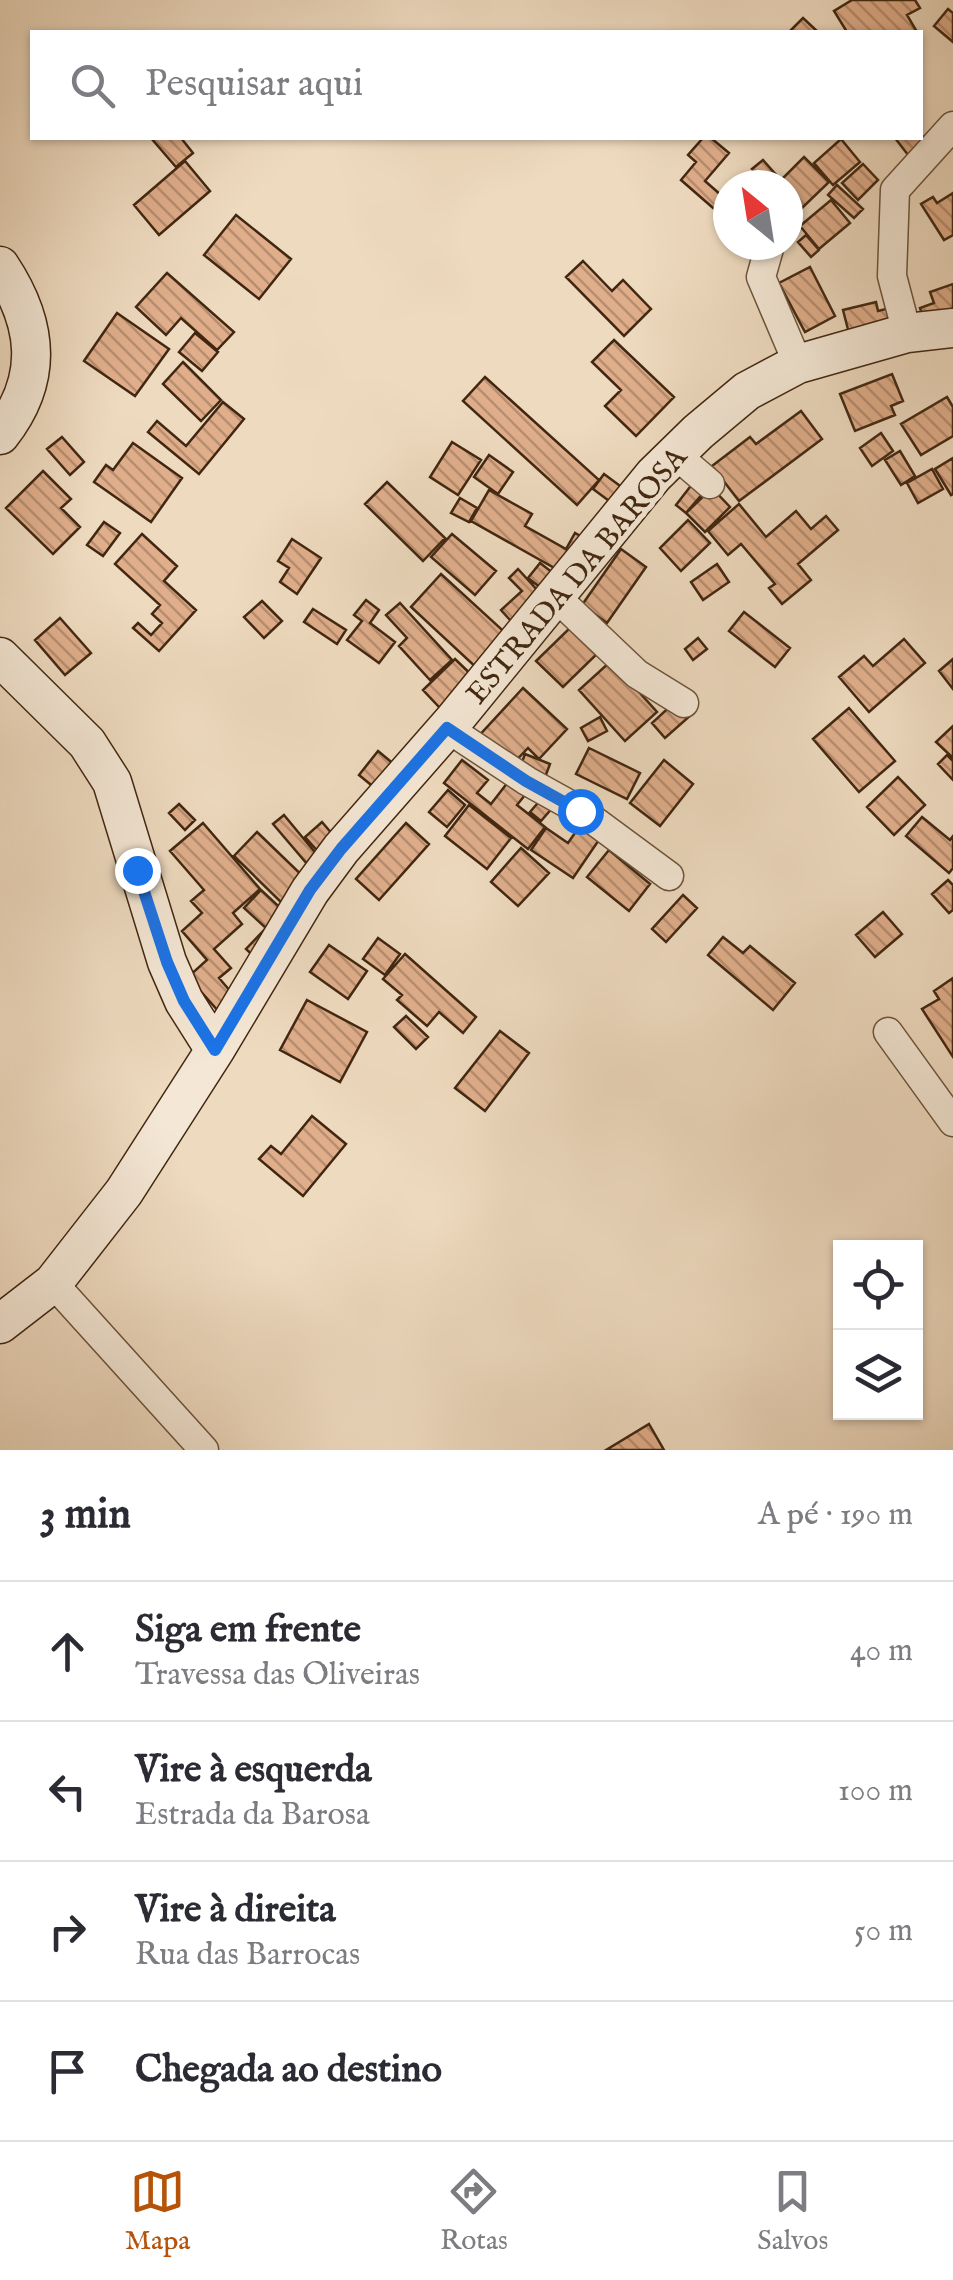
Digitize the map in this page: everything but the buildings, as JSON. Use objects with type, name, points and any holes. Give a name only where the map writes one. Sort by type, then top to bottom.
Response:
[{"type":"street","points":[[907,333],[892,276],[895,190],[953,126]]},
{"type":"street","points":[[766,260],[762,278],[798,364]]},
{"type":"street","points":[[0,266],[17,291],[26,314],[32,354],[19,406],[0,434]]},
{"type":"street","name":"ESTRADA DA BAROSA","points":[[0,1324],[53,1283],[124,1192],[215,1050],[310,890],[341,849],[447,728],[654,475],[747,392],[798,364],[907,333],[953,328]]},
{"type":"street","points":[[676,454],[710,484]]},
{"type":"street","points":[[556,597],[638,674],[684,704]]},
{"type":"street","points":[[0,657],[87,744],[112,782],[167,962],[184,1001],[215,1050]]},
{"type":"street","points":[[447,728],[526,781],[580,811],[669,876]]},
{"type":"street","points":[[888,1032],[953,1122]]},
{"type":"street","points":[[53,1283],[204,1450]]},
{"type":"route","points":[[137,870],[167,962],[184,1001],[215,1050],[310,890],[447,728],[526,781],[580,811]]}]
